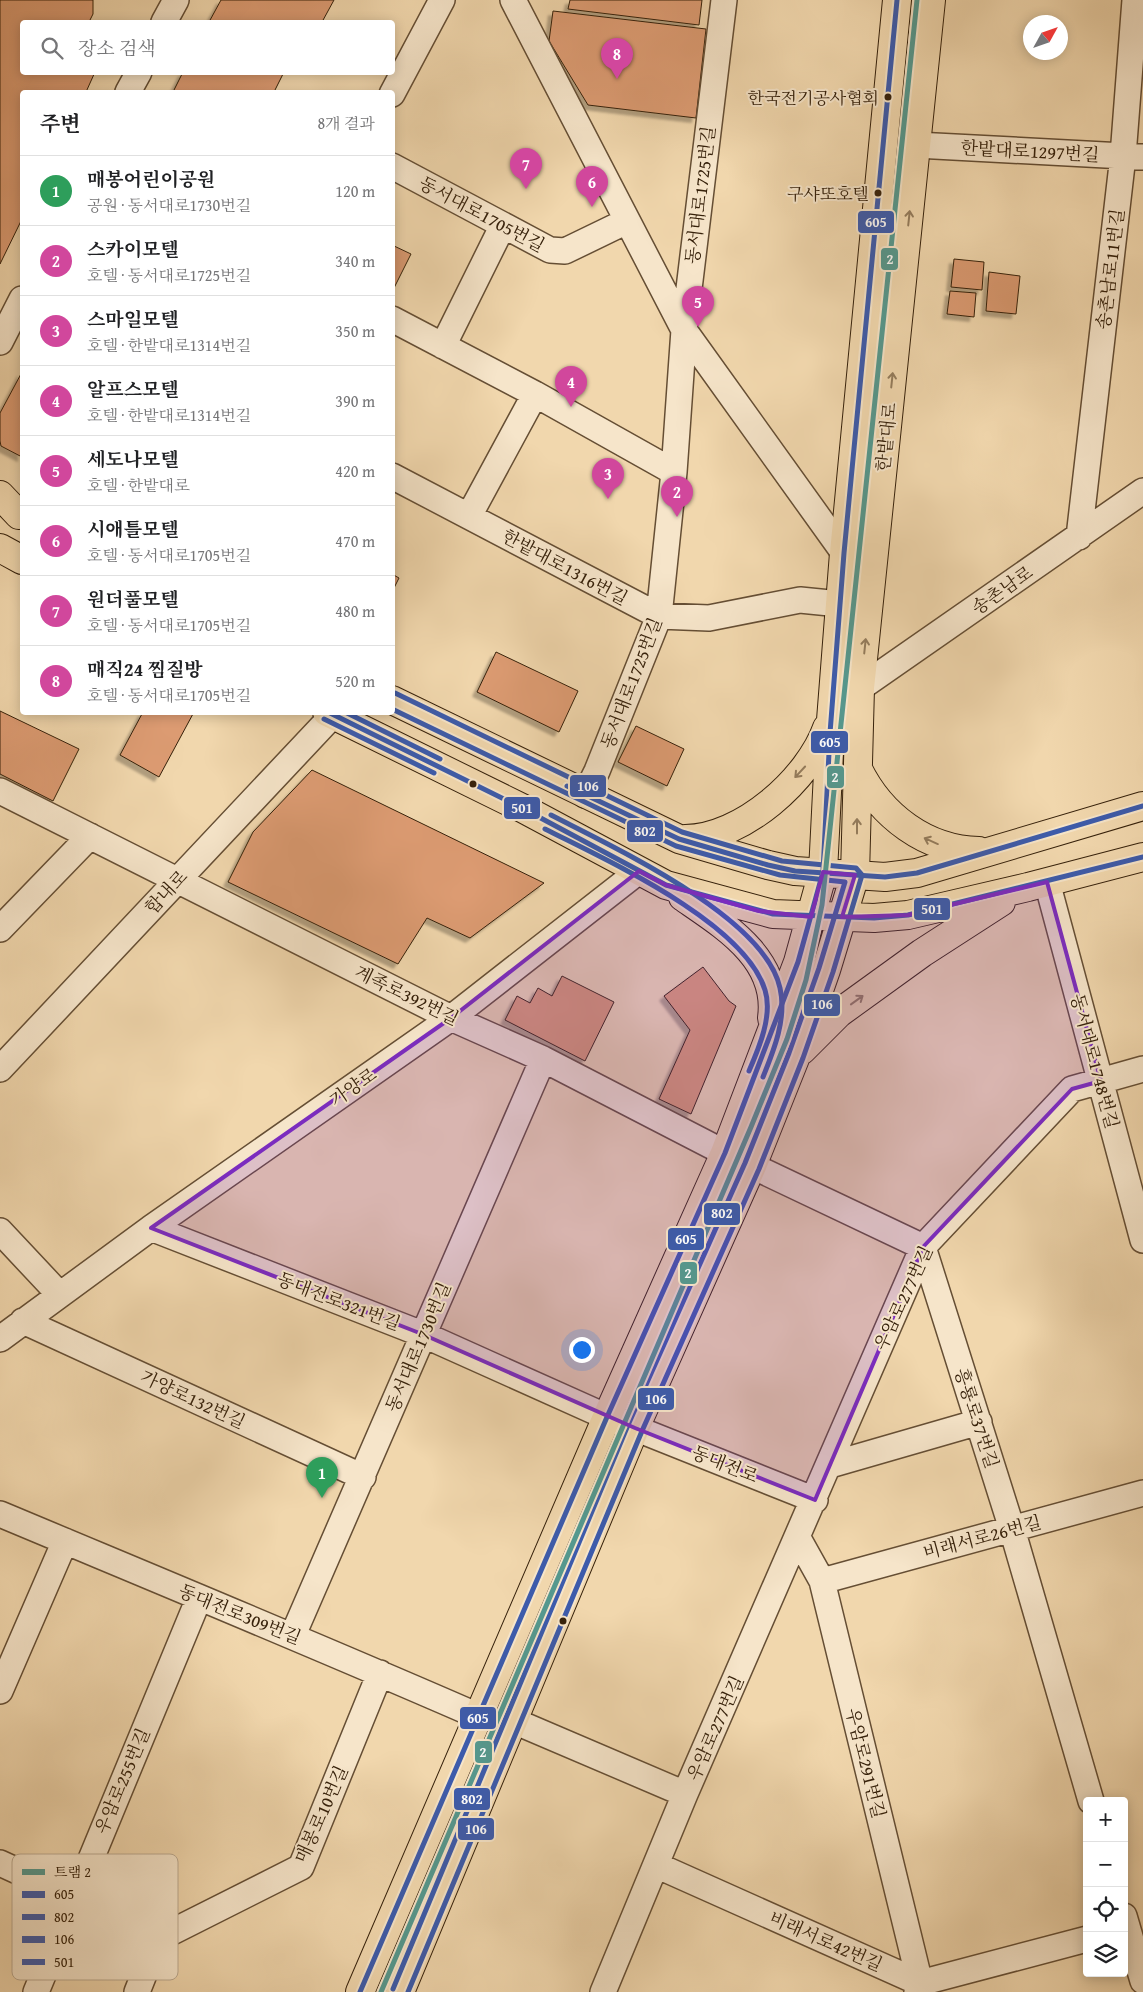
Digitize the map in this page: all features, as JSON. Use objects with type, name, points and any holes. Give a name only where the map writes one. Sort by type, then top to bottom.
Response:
[{"type":"main road","name":"한밭대로","points":[[823,872],[844,553],[897,0]]},
{"type":"main road","name":"한밭대로","points":[[855,875],[860,688],[930,0]]},
{"type":"main road","points":[[0,495],[14,512]]},
{"type":"main road","points":[[0,548],[20,559]]},
{"type":"main road","points":[[395,701],[679,839],[781,868],[855,875],[898,876],[996,851],[1143,806]]},
{"type":"main road","points":[[332,715],[522,808],[666,885],[737,938],[766,973],[772,988],[773,998],[768,1044]]},
{"type":"main road","points":[[679,839],[702,838],[720,833],[765,807],[810,760],[823,738],[832,715]]},
{"type":"main road","points":[[858,768],[864,781],[884,807],[914,833],[929,841],[956,850],[996,851]]},
{"type":"main road","points":[[666,885],[759,912],[811,917],[874,918],[908,915],[1037,885],[1143,857]]},
{"type":"main road","points":[[360,1992],[478,1716],[724,1153],[768,1044],[798,962],[823,872]]},
{"type":"main road","points":[[400,1992],[635,1428],[752,1166],[796,1056],[826,970],[855,875]]},
{"type":"main road","points":[[796,1056],[839,1013],[957,929],[1037,885]]},
{"type":"street","points":[[165,20],[176,0]]},
{"type":"street","points":[[394,90],[442,0]]},
{"type":"street","points":[[514,0],[684,330],[844,553]]},
{"type":"street","name":"동서대로1725번길","points":[[585,795],[597,771],[659,616],[674,472],[684,330],[724,0]]},
{"type":"street","name":"송촌남로11번길","points":[[1079,537],[1133,156],[1135,0]]},
{"type":"street","points":[[129,90],[137,75]]},
{"type":"street","name":"한밭대로1297번길","points":[[916,145],[1133,156]]},
{"type":"street","name":"동서대로1705번길","points":[[395,168],[550,250],[558,252],[565,252],[627,221]]},
{"type":"street","points":[[443,346],[503,225]]},
{"type":"street","points":[[0,342],[20,303]]},
{"type":"street","points":[[395,321],[535,394],[674,472]]},
{"type":"street","points":[[469,516],[535,394]]},
{"type":"street","name":"한밭대로1316번길","points":[[395,478],[659,616],[709,618],[800,600],[840,604]]},
{"type":"street","name":"송촌남로","points":[[860,688],[1143,491]]},
{"type":"street","name":"합내로","points":[[0,1069],[329,715]]},
{"type":"street","name":"계족로392번길","points":[[0,791],[452,1018],[543,1059],[724,1153]]},
{"type":"street","points":[[0,929],[90,836]]},
{"type":"street","name":"가양로","points":[[0,1338],[151,1228],[452,1018],[639,871]]},
{"type":"street","name":"동서대로1748번길","points":[[1037,885],[1100,1081],[1143,1240]]},
{"type":"street","name":"동서대로1730번길","points":[[293,1635],[422,1334],[543,1059]]},
{"type":"street","points":[[1100,1081],[1143,1070]]},
{"type":"street","name":"우암로277번길","points":[[603,1992],[685,1794],[830,1465],[923,1247],[1072,1089],[1100,1081]]},
{"type":"street","points":[[724,1153],[923,1247]]},
{"type":"street","name":"동대전로321번길","points":[[151,1228],[422,1334],[608,1417]]},
{"type":"street","points":[[0,1231],[59,1294]]},
{"type":"street","name":"흥룡로37번길","points":[[923,1247],[1012,1529],[1090,1797]]},
{"type":"street","name":"가양로132번길","points":[[23,1321],[362,1477]]},
{"type":"street","name":"동대전로","points":[[608,1417],[814,1500]]},
{"type":"street","points":[[830,1465],[979,1422]]},
{"type":"street","name":"비래서로26번길","points":[[822,1581],[1143,1493]]},
{"type":"street","name":"동대전로309번길","points":[[0,1514],[199,1598],[293,1635],[478,1716]]},
{"type":"street","name":"우암로291번길","points":[[798,1538],[822,1581],[919,1988]]},
{"type":"street","points":[[0,1691],[65,1542]]},
{"type":"street","name":"우암로255번길","points":[[92,1854],[199,1598]]},
{"type":"street","name":"매봉로10번길","points":[[178,1929],[301,1867],[380,1673]]},
{"type":"street","points":[[514,1721],[685,1794]]},
{"type":"street","points":[[0,1863],[12,1869]]},
{"type":"street","name":"비래서로42번길","points":[[656,1865],[919,1988]]},
{"type":"street","points":[[1130,1924],[1143,1981]]},
{"type":"street","points":[[919,1988],[1083,1940]]},
{"type":"street","name":"우암로255번길","points":[[36,1992],[41,1980]]},
{"type":"street","name":"매봉로10번길","points":[[137,1992],[142,1980]]},
{"type":"highlighted area","points":[[639,871],[666,885],[759,911],[811,917],[823,872],[855,875],[842,917],[908,915],[1047,882],[1101,1081],[1072,1089],[923,1247],[815,1500],[635,1428],[422,1334],[151,1228],[451,1018]]},
{"type":"building","points":[[0,0],[93,0],[93,14],[90,20],[20,20],[20,75],[94,75],[87,90],[20,90],[20,223],[0,264]]},
{"type":"building","points":[[221,0],[334,0],[323,20],[210,20]]},
{"type":"building","points":[[570,0],[702,0],[699,25],[568,9]]},
{"type":"building","points":[[553,11],[706,29],[696,118],[588,105],[549,41]]},
{"type":"building","points":[[182,75],[282,75],[275,90],[174,90]]},
{"type":"building","points":[[395,246],[411,254],[395,286]]},
{"type":"building","points":[[954,259],[984,262],[982,290],[951,287]]},
{"type":"building","points":[[989,272],[1020,276],[1016,314],[986,311]]},
{"type":"building","points":[[950,291],[976,293],[974,317],[947,314]]},
{"type":"building","points":[[20,376],[20,456],[1,446],[0,413]]},
{"type":"building","points":[[395,576],[399,578],[395,586]]},
{"type":"building","points":[[496,652],[578,691],[559,732],[477,692]]},
{"type":"building","points":[[0,711],[79,749],[53,801],[0,774]]},
{"type":"building","points":[[141,715],[192,715],[159,777],[120,755]]},
{"type":"building","points":[[636,726],[684,749],[667,786],[618,762]]},
{"type":"building","points":[[312,770],[544,883],[470,938],[427,918],[398,964],[228,882],[253,832]]},
{"type":"building","points":[[703,967],[729,1001],[736,1006],[691,1114],[659,1099],[690,1030],[664,996]]},
{"type":"building","points":[[562,976],[614,1002],[585,1061],[505,1020],[517,996],[530,1003],[538,988],[552,996]]},
{"type":"tram line","name":"2","points":[[381,1992],[751,1127],[787,1039],[806,980],[822,905],[917,0]]},
{"type":"transit line","name":"605","points":[[360,1992],[607,1417],[725,1153],[798,962],[823,872],[830,733],[844,553],[897,0]]},
{"type":"transit line","name":"106","points":[[395,693],[682,832],[782,861],[856,868],[862,875],[833,972],[803,1058],[759,1169],[642,1431],[408,1992]]},
{"type":"transit line","name":"802","points":[[393,1989],[628,1425],[745,1163],[789,1053],[819,968],[845,882],[780,875],[676,846],[395,710]]},
{"type":"transit line","name":"501","points":[[334,715],[522,808],[666,885],[773,914],[874,918],[908,915],[1143,857]]},
{"type":"transit line","name":"106","points":[[351,715],[440,759]]},
{"type":"transit line","name":"802","points":[[324,719],[434,773]]},
{"type":"transit line","name":"501","points":[[567,786],[679,839],[768,865],[795,871],[885,877],[917,873],[1143,806]]},
{"type":"transit line","name":"106","points":[[551,815],[647,865],[683,887],[717,910],[747,936],[768,961],[780,988],[782,1011],[775,1045],[763,1077]]},
{"type":"transit line","name":"802","points":[[545,829],[636,876],[702,917],[730,941],[752,965],[765,990],[767,1010],[764,1031],[749,1071]]},
{"type":"place","name":"매직24 찜질방","points":[[617,79]]},
{"type":"place","name":"한국전기공사협회","points":[[888,97]]},
{"type":"place","name":"원더풀모텔","points":[[526,189]]},
{"type":"place","name":"구샤또호텔","points":[[878,193]]},
{"type":"place","name":"시애틀모텔","points":[[592,207]]},
{"type":"place","name":"세도나모텔","points":[[698,327]]},
{"type":"place","name":"알프스모텔","points":[[571,407]]},
{"type":"place","name":"스마일모텔","points":[[608,499]]},
{"type":"place","name":"스카이모텔","points":[[677,517]]},
{"type":"place","name":"매봉어린이공원","points":[[322,1498]]}]
